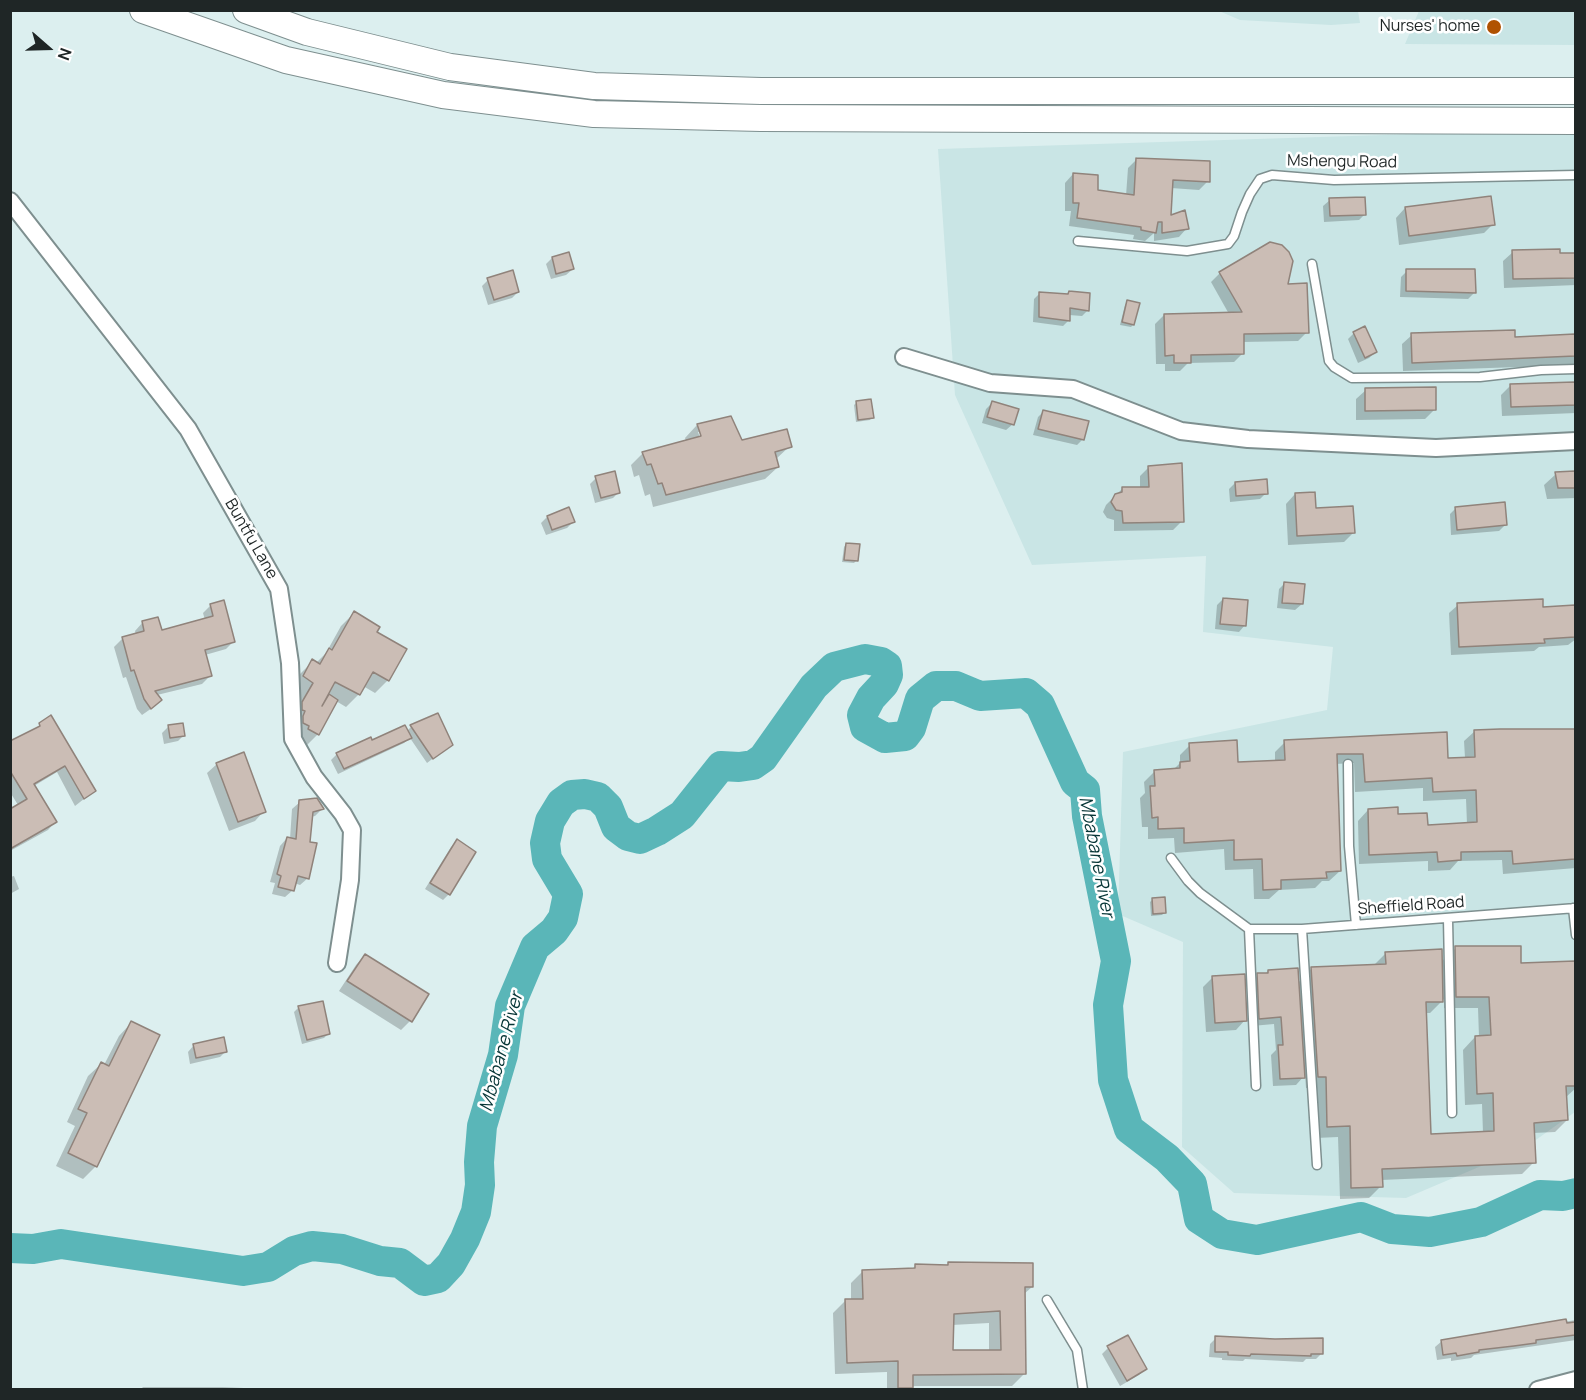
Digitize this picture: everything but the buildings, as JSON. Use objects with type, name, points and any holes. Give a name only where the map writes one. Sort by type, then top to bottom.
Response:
[{"type":"main road","points":[[143,10],[286,60],[443,95],[594,114],[773,118],[1575,121]]},
{"type":"main road","points":[[246,10],[307,32],[450,68],[594,87],[760,91],[1575,91]]},
{"type":"street","name":"Buntfu Lane","points":[[10,201],[188,429],[279,589],[290,663],[293,739],[314,777],[343,814],[352,830],[350,880],[338,963]]},
{"type":"street","points":[[904,357],[990,383],[1073,389],[1182,431],[1248,439],[1436,448],[1575,441]]},
{"type":"street","points":[[1538,1389],[1575,1380]]},
{"type":"lane","name":"Mshengu Road","points":[[1078,241],[1187,250],[1228,244],[1234,236],[1250,194],[1260,179],[1272,175],[1334,180],[1575,175]]},
{"type":"lane","points":[[1312,264],[1329,361],[1334,367],[1352,378],[1480,377],[1541,370],[1575,369]]},
{"type":"lane","points":[[1348,764],[1349,846],[1356,925]]},
{"type":"lane","points":[[1171,858],[1200,893],[1249,929],[1256,1086]]},
{"type":"lane","points":[[1574,908],[1575,935]]},
{"type":"lane","name":"Sheffield Road","points":[[1249,929],[1302,929],[1574,908]]},
{"type":"lane","points":[[1448,919],[1452,1113]]},
{"type":"lane","points":[[1302,929],[1317,1165]]},
{"type":"lane","points":[[1047,1300],[1077,1350],[1083,1389]]},
{"type":"shaded area","points":[[1219,11],[1358,11],[1360,23],[1331,25],[1240,20]]},
{"type":"shaded area","name":"Nurses' home","points":[[1419,11],[1575,11],[1575,45],[1405,44]]},
{"type":"shaded area","points":[[1575,129],[1575,1112],[1526,1147],[1406,1198],[1234,1193],[1182,1147],[1183,942],[1118,914],[1123,752],[1327,710],[1333,647],[1203,632],[1206,556],[1032,565],[955,395],[938,149]]},
{"type":"waterway","name":"Mbabane River","points":[[10,1248],[33,1249],[61,1244],[243,1271],[268,1267],[294,1251],[312,1246],[342,1249],[380,1261],[400,1263],[424,1281],[438,1278],[451,1264],[476,1212],[480,1185],[482,1126],[503,1055],[510,1006],[535,947],[554,931],[563,918],[568,894],[547,859],[545,843],[550,821],[561,803],[572,795],[585,794],[598,797],[608,807],[616,827],[628,836],[640,839],[657,831],[682,815],[721,766],[753,765],[763,758],[814,686],[834,667],[865,659],[881,662],[887,666],[888,675],[884,684],[871,698],[862,715],[865,727],[885,738],[905,736],[911,728],[920,699],[936,686],[956,686],[980,696],[1026,693],[1040,705],[1075,782],[1085,790],[1087,816],[1116,961],[1108,1005],[1113,1080],[1129,1129],[1167,1158],[1192,1184],[1199,1219],[1222,1234],[1257,1240],[1361,1217],[1392,1229],[1430,1232],[1481,1222],[1540,1195],[1563,1196],[1576,1193]]},
{"type":"place","name":"Nurses' home","points":[[1494,27]]}]
